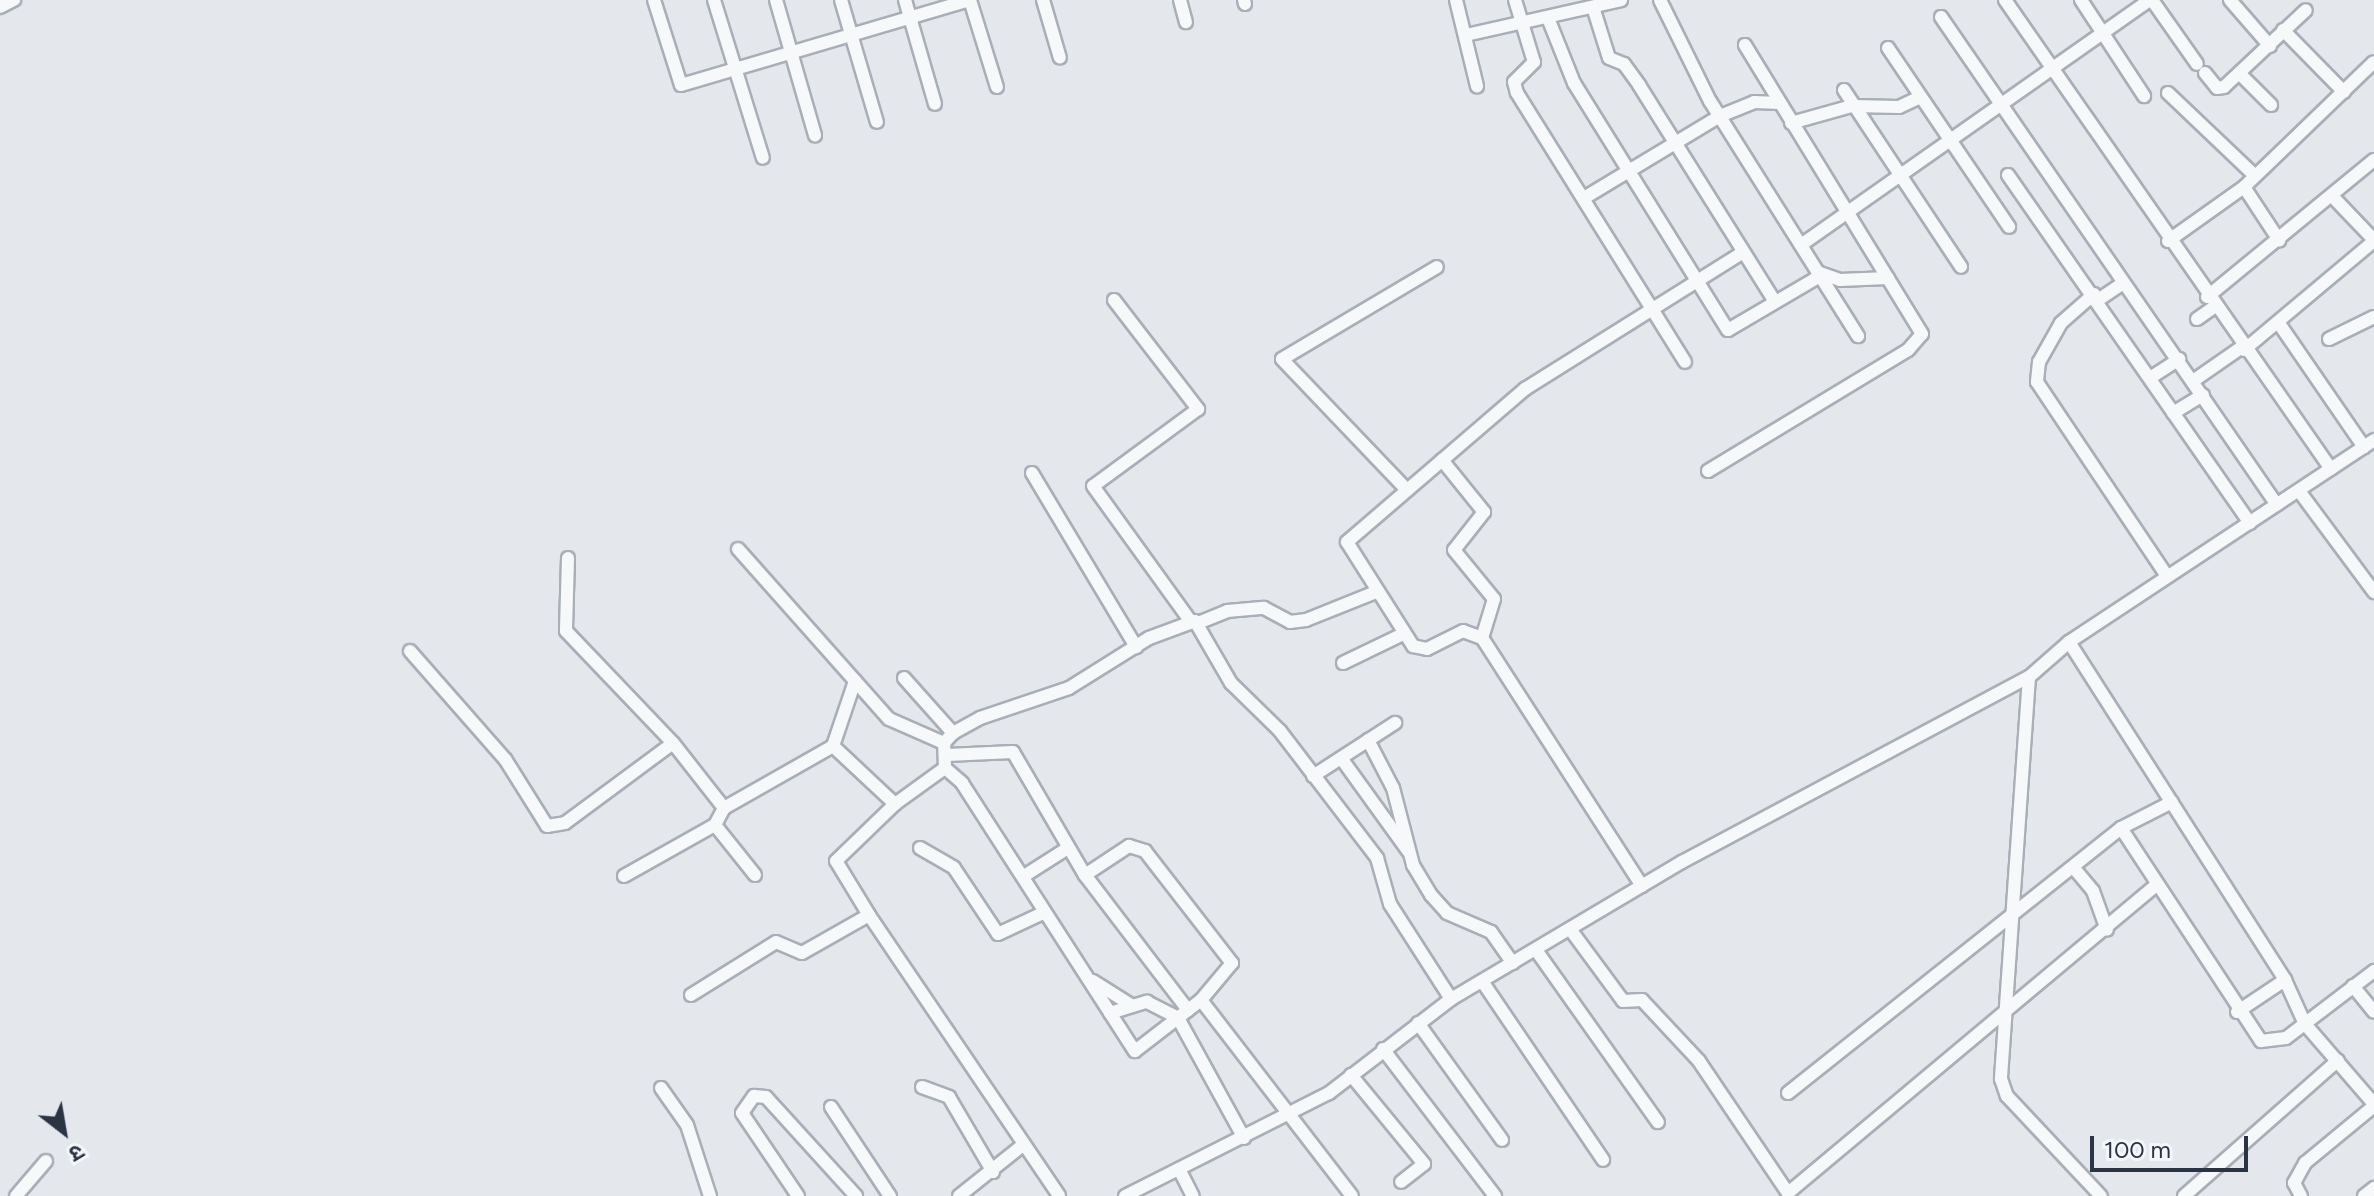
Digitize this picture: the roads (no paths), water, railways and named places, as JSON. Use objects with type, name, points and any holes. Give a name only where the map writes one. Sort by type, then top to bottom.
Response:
[{"type":"street","points":[[0,7],[14,0]]},
{"type":"street","points":[[654,0],[681,85],[970,0],[997,87]]},
{"type":"street","points":[[714,0],[763,158]]},
{"type":"street","points":[[776,0],[815,135]]},
{"type":"street","points":[[841,0],[877,122]]},
{"type":"street","points":[[905,0],[935,104]]},
{"type":"street","points":[[1043,0],[1060,58]]},
{"type":"street","points":[[1180,0],[1186,22]]},
{"type":"street","points":[[1456,0],[1477,86]]},
{"type":"street","points":[[1515,0],[1534,67],[1514,87],[1685,362]]},
{"type":"street","points":[[1466,35],[1523,25],[1576,6],[1593,7],[1621,0]]},
{"type":"street","points":[[1660,0],[1720,116],[1858,336]]},
{"type":"street","points":[[2005,0],[2168,241],[2331,469]]},
{"type":"street","points":[[2081,0],[2144,96]]},
{"type":"street","points":[[1801,245],[2151,0],[2201,69],[2221,89],[2306,10]]},
{"type":"street","points":[[2230,0],[2270,46]]},
{"type":"street","points":[[1593,7],[1609,58],[1624,64],[1775,302]]},
{"type":"street","points":[[1941,17],[1997,105],[2179,359],[2277,505]]},
{"type":"street","points":[[1548,18],[1574,83],[1728,330],[1819,274],[1840,280],[1888,278]]},
{"type":"street","points":[[2283,30],[2344,92]]},
{"type":"street","points":[[1708,471],[1920,339],[1918,324],[1846,213],[1745,45]]},
{"type":"street","points":[[1888,48],[2009,227]]},
{"type":"street","points":[[2168,241],[2244,187],[2253,174],[2374,62]]},
{"type":"street","points":[[2240,74],[2271,105]]},
{"type":"street","points":[[1844,90],[1961,267]]},
{"type":"street","points":[[2168,93],[2253,174]]},
{"type":"street","points":[[1791,123],[1852,106],[1891,108],[1920,97]]},
{"type":"street","points":[[1584,198],[1720,116],[1754,102],[1780,103]]},
{"type":"street","points":[[2197,319],[2211,302],[2279,240],[2374,160]]},
{"type":"street","points":[[2008,175],[2096,297],[2250,523]]},
{"type":"street","points":[[2244,187],[2279,240]]},
{"type":"street","points":[[2193,381],[2278,322],[2374,240],[2333,197]]},
{"type":"street","points":[[1642,886],[1482,638],[1463,631],[1419,649],[1403,634],[1347,542],[1525,389],[1743,252]]},
{"type":"street","points":[[1407,490],[1282,359],[1437,267]]},
{"type":"street","points":[[2123,283],[2096,297],[2061,323],[2039,362],[2037,382],[2167,576]]},
{"type":"street","points":[[1114,300],[1198,409],[1093,486],[1193,621],[1231,683],[1280,731],[1377,858],[1390,904],[1451,999]]},
{"type":"street","points":[[2329,339],[2374,317]]},
{"type":"street","points":[[1125,1196],[1286,1118],[1351,1075],[1451,999],[1642,886],[2029,677],[2069,642],[2369,443],[2278,322]]},
{"type":"street","points":[[2150,378],[2179,359]]},
{"type":"street","points":[[2173,413],[2203,395]]},
{"type":"street","points":[[1442,460],[1484,512],[1454,550],[1494,599],[1482,638]]},
{"type":"street","points":[[1032,473],[1136,647]]},
{"type":"street","points":[[2299,491],[2374,592]]},
{"type":"street","points":[[738,549],[889,719],[947,750],[1011,751],[1085,875],[1183,1014],[1244,1138]]},
{"type":"street","points":[[568,558],[566,631],[673,743],[724,808]]},
{"type":"street","points":[[1059,1196],[869,915],[836,861],[947,750],[1069,688],[1136,647],[1193,621],[1264,608],[1290,622],[1306,620],[1376,592]]},
{"type":"street","points":[[1343,663],[1403,634]]},
{"type":"street","points":[[2069,642],[2285,980],[2305,1024],[2374,1105],[2305,1163],[2294,1183],[2301,1196]]},
{"type":"street","points":[[410,651],[505,759],[547,826],[565,823],[673,743]]},
{"type":"street","points":[[2029,677],[2008,917],[2001,1079],[2007,1096],[2101,1196]]},
{"type":"street","points":[[904,678],[947,750],[962,783],[1024,876],[1043,913],[1135,1051],[1201,1000],[1232,963],[1145,851],[1129,846],[1085,875]]},
{"type":"street","points":[[624,876],[715,825],[724,808],[833,746],[855,681]]},
{"type":"street","points":[[1313,776],[1395,723]]},
{"type":"street","points":[[1368,740],[1393,788],[1410,853]]},
{"type":"street","points":[[833,746],[895,804]]},
{"type":"street","points":[[1341,758],[1410,853],[1438,905],[1491,932],[1513,963]]},
{"type":"street","points":[[1788,1093],[2121,828],[2172,802]]},
{"type":"street","points":[[715,825],[755,875]]},
{"type":"street","points":[[2121,828],[2254,1037],[2270,1044],[2305,1024],[2374,971]]},
{"type":"street","points":[[920,848],[954,868],[998,934],[1043,913]]},
{"type":"street","points":[[1024,876],[1068,848]]},
{"type":"street","points":[[2073,867],[2093,891],[2107,930]]},
{"type":"street","points":[[1570,929],[1623,1001],[1642,1000],[1699,1061],[1788,1193],[2107,930],[2157,884]]},
{"type":"street","points":[[691,995],[780,940],[802,953],[869,915]]},
{"type":"street","points":[[1536,950],[1658,1122]]},
{"type":"street","points":[[1087,978],[1131,1005]]},
{"type":"street","points":[[2237,1012],[2285,980]]},
{"type":"street","points":[[1482,981],[1603,1160]]},
{"type":"street","points":[[2353,986],[2374,1012]]},
{"type":"street","points":[[1201,1000],[1286,1118],[1352,1196]]},
{"type":"street","points":[[1110,1013],[1147,1002],[1183,1014]]},
{"type":"street","points":[[1418,1023],[1502,1140]]},
{"type":"street","points":[[1383,1049],[1495,1196]]},
{"type":"street","points":[[2184,1196],[2338,1060]]},
{"type":"street","points":[[1351,1075],[1424,1164],[1401,1182]]},
{"type":"street","points":[[922,1087],[949,1097],[993,1172]]},
{"type":"street","points":[[661,1088],[687,1125],[710,1196]]},
{"type":"street","points":[[798,1196],[742,1113],[754,1096],[766,1097],[856,1196]]},
{"type":"street","points":[[831,1107],[890,1196]]},
{"type":"street","points":[[959,1196],[993,1172],[1023,1145]]},
{"type":"street","points":[[16,1196],[46,1161]]},
{"type":"street","points":[[1179,1169],[1193,1196]]},
{"type":"street","points":[[2364,1196],[2374,1188]]}]
